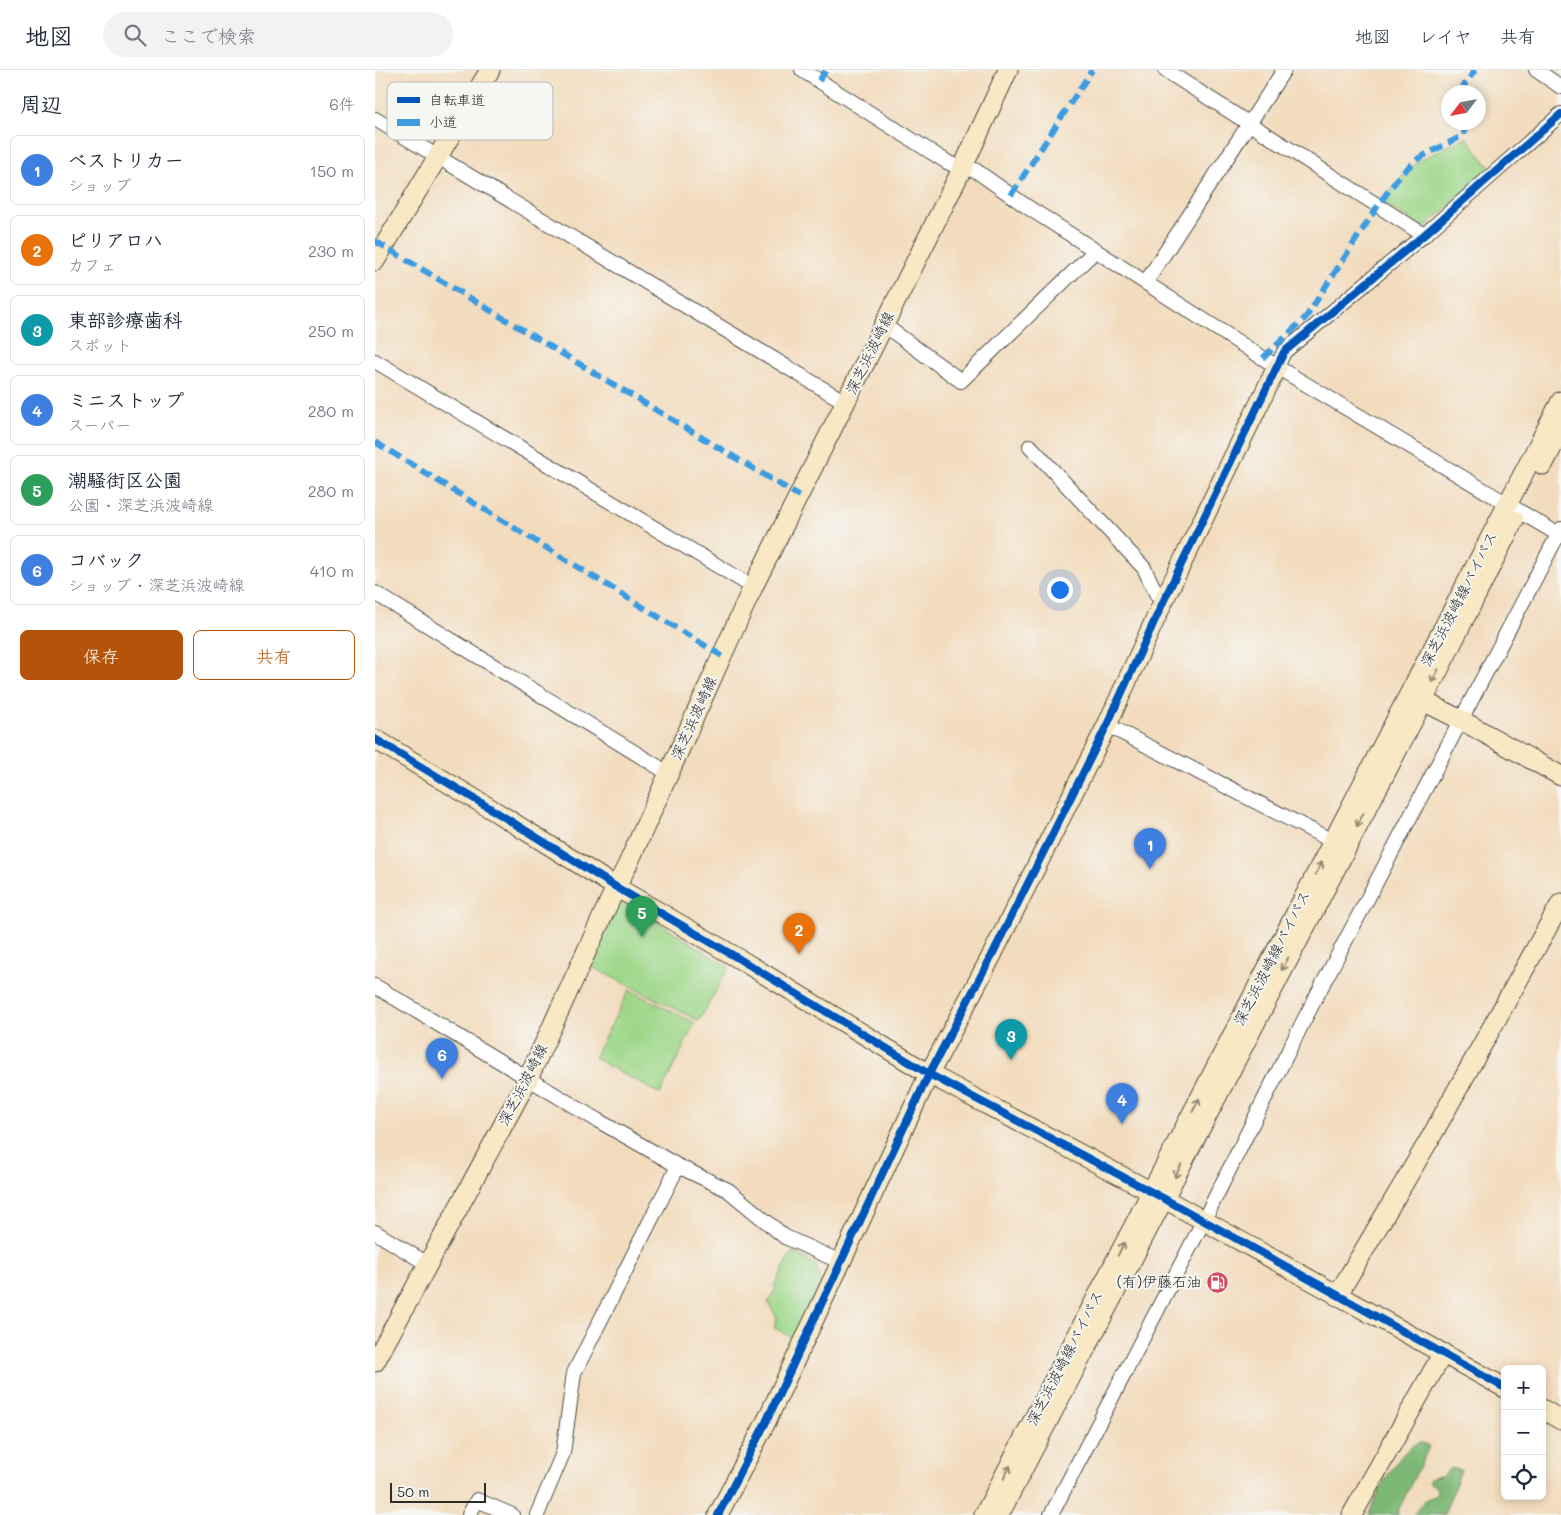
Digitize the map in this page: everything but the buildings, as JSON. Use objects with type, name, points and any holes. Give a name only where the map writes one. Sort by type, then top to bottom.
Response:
[{"type":"street","points":[[483,82],[490,70]]},
{"type":"street","points":[[803,70],[947,162],[961,169],[975,170],[1026,206],[1277,367],[1513,508],[1560,533],[1304,1020],[1203,1222],[1051,1515]]},
{"type":"street","name":"深芝浜波崎線","points":[[375,1362],[528,1079],[753,587],[961,169],[1008,70]]},
{"type":"street","points":[[1165,70],[1424,235]]},
{"type":"street","points":[[1146,282],[1284,70]]},
{"type":"street","points":[[1536,70],[1561,87]]},
{"type":"street","points":[[718,1515],[766,1422],[929,1074],[992,955],[1107,724],[1164,600],[1284,352],[1424,235],[1561,114]]},
{"type":"street","points":[[375,119],[387,126]]},
{"type":"street","points":[[410,140],[845,402]]},
{"type":"street","points":[[375,261],[449,140]]},
{"type":"street","points":[[884,325],[961,381],[1096,250]]},
{"type":"street","points":[[375,361],[753,587]]},
{"type":"street","name":"深芝浜波崎線バイパス","points":[[1339,845],[1423,700],[1561,402]]},
{"type":"street","name":"深芝浜波崎線バイパス","points":[[984,1515],[1157,1195],[1513,508],[1561,430]]},
{"type":"street","points":[[1031,446],[1144,568],[1157,595],[1164,600]]},
{"type":"street","points":[[375,593],[668,774]]},
{"type":"street","points":[[1423,700],[1561,776]]},
{"type":"street","points":[[1107,724],[1339,845]]},
{"type":"street","points":[[375,739],[616,887],[929,1074],[1157,1195],[1501,1386]]},
{"type":"street","points":[[1337,1296],[1431,1137],[1561,902]]},
{"type":"street","points":[[375,986],[597,1120],[679,1166],[728,1190],[785,1237],[841,1262]]},
{"type":"street","points":[[537,1515],[563,1453],[574,1373],[679,1166]]},
{"type":"street","name":"深芝浜波崎線バイパス","points":[[999,1515],[1157,1195]]},
{"type":"street","points":[[375,1232],[429,1265]]},
{"type":"street","points":[[1352,1515],[1443,1353]]},
{"type":"street","points":[[1544,1410],[1561,1420]]},
{"type":"street","points":[[469,1515],[477,1500],[512,1515]]},
{"type":"green space","points":[[1466,137],[1491,169],[1424,228],[1381,203],[1405,173],[1420,160]]},
{"type":"green space","points":[[626,902],[729,967],[699,1021],[590,966],[616,908]]},
{"type":"green space","points":[[629,990],[695,1023],[660,1094],[594,1058]]},
{"type":"green space","points":[[793,1251],[816,1265],[821,1284],[793,1338],[774,1328],[777,1318],[768,1302],[776,1288],[774,1286]]},
{"type":"green space","points":[[1421,1442],[1429,1447],[1397,1513],[1399,1515],[1369,1515],[1380,1488],[1398,1460],[1413,1446]]},
{"type":"green space","points":[[1450,1468],[1461,1470],[1444,1515],[1413,1515],[1426,1499],[1435,1496],[1437,1490],[1435,1486],[1428,1482],[1431,1478],[1444,1475]]},
{"type":"marked path","points":[[819,81],[826,70]]},
{"type":"marked path","points":[[1011,195],[1092,70]]},
{"type":"marked path","points":[[1464,85],[1475,70]]},
{"type":"marked path","points":[[1263,358],[1306,317],[1381,201],[1402,173],[1419,158],[1464,135],[1464,130]]},
{"type":"marked path","points":[[375,241],[799,496]]},
{"type":"marked path","points":[[375,442],[722,656]]},
{"type":"cycle path","points":[[718,1515],[766,1422],[929,1074],[992,955],[1107,725],[1164,600],[1284,352],[1424,235],[1561,114]]},
{"type":"cycle path","points":[[375,739],[616,887],[929,1074],[1163,1198],[1501,1386]]},
{"type":"place","name":"ベストリカー","points":[[1150,869]]},
{"type":"place","name":"潮騒街区公園","points":[[642,937]]},
{"type":"place","name":"ピリアロハ","points":[[799,954]]},
{"type":"place","name":"東部診療歯科","points":[[1011,1060]]},
{"type":"place","name":"コバック","points":[[442,1079]]},
{"type":"place","name":"ミニストップ","points":[[1122,1124]]},
{"type":"place","name":"(有)伊藤石油","points":[[1218,1282]]}]
